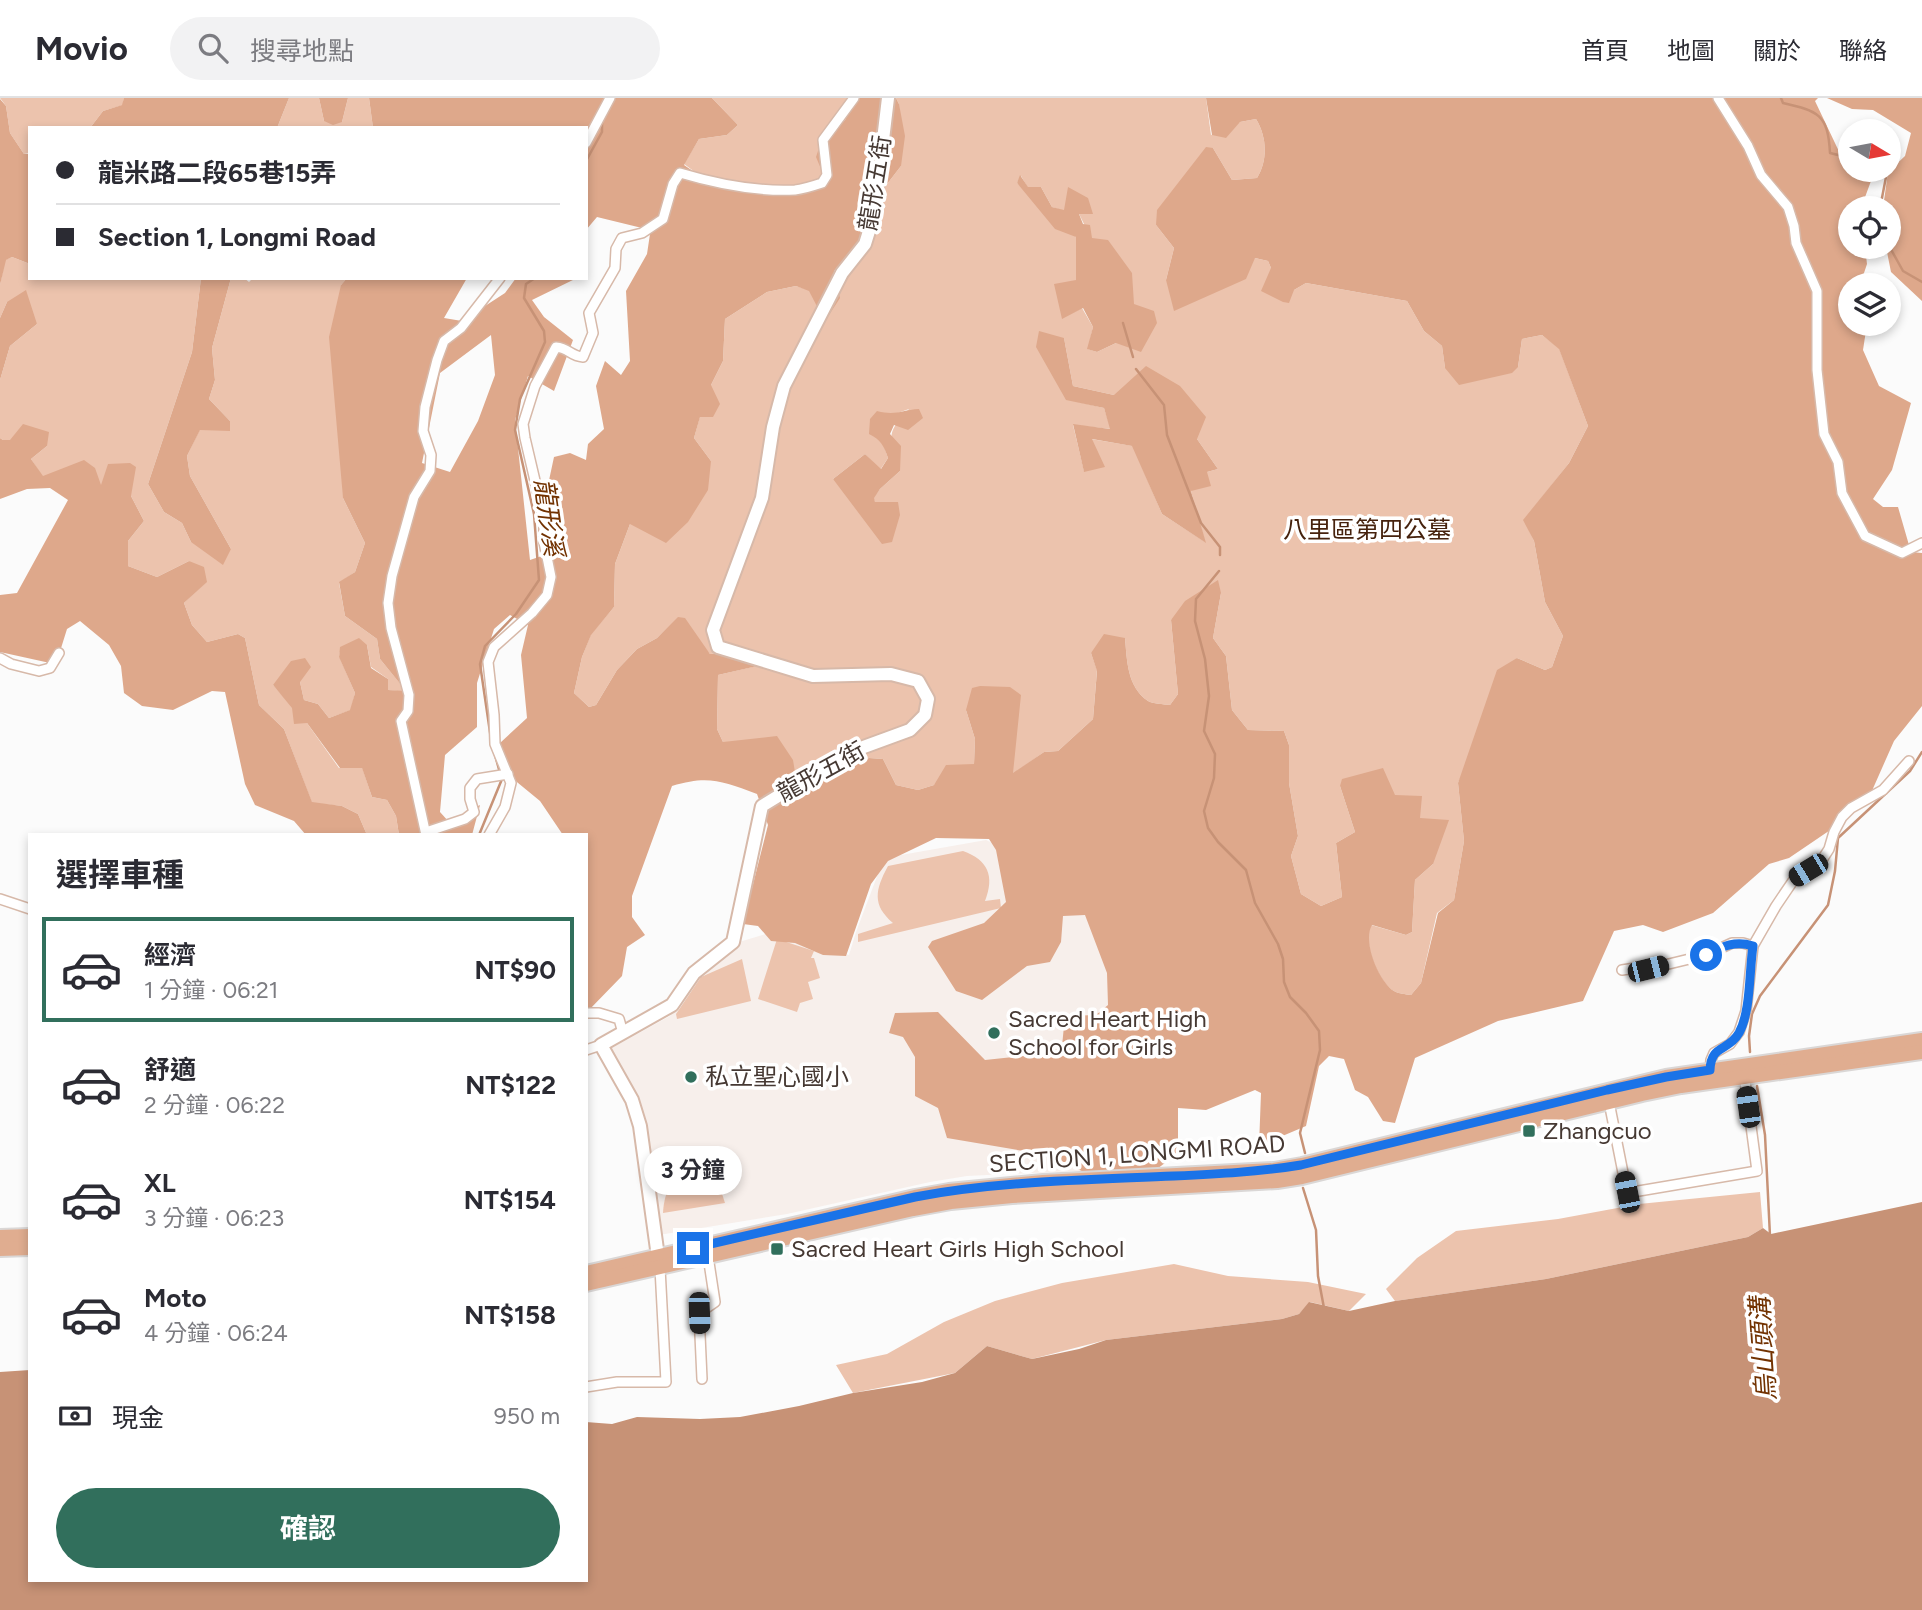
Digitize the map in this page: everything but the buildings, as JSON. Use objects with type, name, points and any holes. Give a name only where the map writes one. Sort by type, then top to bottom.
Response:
[{"type":"main road","points":[[1608,1096],[1681,1086],[1743,1071],[1922,1040]]},
{"type":"main road","points":[[1608,1096],[1666,1077],[1710,1070],[1743,1071],[1922,1052]]},
{"type":"main road","name":"SECTION 1, LONGMI ROAD","points":[[588,1283],[659,1262],[994,1186],[1274,1170],[1608,1096]]},
{"type":"main road","name":"SECTION 1, LONGMI ROAD","points":[[588,1273],[708,1256],[932,1199]]},
{"type":"main road","points":[[0,1237],[28,1237]]},
{"type":"main road","points":[[0,1249],[28,1248]]},
{"type":"street","points":[[588,139],[610,98]]},
{"type":"street","points":[[490,833],[505,807],[511,783],[495,744],[488,662],[494,648],[532,613],[547,595],[551,578],[544,542],[544,519],[523,424],[535,386],[556,347],[583,358],[593,333],[589,313],[615,268],[616,249],[622,239],[642,233],[663,219],[673,184],[680,173],[710,181],[762,189],[797,190],[822,183],[827,175],[823,141],[854,98]]},
{"type":"street","name":"龍形五街","points":[[601,1045],[672,1005],[694,973],[733,942],[762,806],[850,751],[910,730],[925,715],[928,699],[918,681],[891,674],[813,676],[718,647],[713,630],[762,498],[773,426],[784,386],[842,273],[865,244],[874,215],[888,98]]},
{"type":"street","points":[[1718,98],[1748,146],[1761,175],[1788,207],[1796,243],[1817,291],[1817,370],[1824,434],[1838,463],[1842,493],[1865,536],[1902,553],[1922,542]]},
{"type":"street","points":[[498,280],[461,328],[444,341],[437,360],[425,407],[423,431],[430,455],[430,471],[414,498],[392,576],[388,603],[391,628],[409,695],[408,711],[401,721],[426,833],[465,819],[474,812],[470,788],[477,779],[508,774]]},
{"type":"street","points":[[0,658],[11,664],[38,671],[50,668],[59,653]]},
{"type":"street","points":[[1710,1070],[1714,1053],[1730,1044],[1739,1032],[1746,1011],[1753,946],[1776,906],[1795,878],[1820,863],[1842,817],[1851,808],[1883,790],[1909,761]]},
{"type":"street","points":[[0,899],[28,908]]},
{"type":"street","points":[[1622,970],[1642,967],[1648,969],[1683,961],[1706,955],[1732,943],[1753,946]]},
{"type":"street","points":[[588,1013],[599,1013],[619,1020],[623,1033]]},
{"type":"street","points":[[588,1049],[601,1045],[632,1100],[640,1126],[659,1262],[666,1382],[617,1382],[588,1387]]},
{"type":"street","points":[[1608,1096],[1627,1192],[1757,1171],[1743,1071]]},
{"type":"street","points":[[702,1379],[699,1313],[715,1302],[708,1256]]},
{"type":"shaded area","points":[[124,98],[289,98],[278,126],[92,126],[103,111],[122,105]]},
{"type":"shaded area","points":[[319,98],[348,98],[342,122],[333,125],[324,121]]},
{"type":"shaded area","points":[[369,98],[712,98],[738,125],[727,135],[699,139],[684,165],[703,178],[785,190],[815,186],[824,176],[816,157],[821,142],[845,120],[857,98],[896,98],[899,104],[905,136],[901,166],[884,188],[872,231],[834,271],[840,298],[829,315],[823,318],[809,291],[796,286],[767,292],[725,319],[723,361],[711,385],[720,404],[713,417],[700,417],[694,438],[711,461],[708,490],[688,522],[666,543],[630,524],[615,564],[614,607],[591,635],[582,657],[574,693],[589,707],[596,705],[617,670],[637,649],[657,638],[678,617],[685,618],[710,654],[749,651],[766,664],[718,675],[717,729],[723,742],[777,736],[793,760],[798,790],[869,758],[883,759],[896,785],[918,790],[934,785],[946,765],[974,764],[975,739],[966,710],[972,688],[1010,687],[1021,695],[1013,773],[1044,752],[1058,751],[1093,719],[1097,671],[1091,653],[1104,634],[1125,638],[1129,672],[1141,695],[1150,702],[1170,705],[1178,694],[1171,620],[1185,601],[1218,580],[1221,593],[1213,638],[1226,656],[1232,710],[1248,730],[1284,731],[1289,745],[1289,783],[1298,836],[1291,856],[1301,894],[1321,906],[1342,897],[1336,843],[1355,832],[1340,786],[1342,779],[1383,768],[1395,795],[1422,796],[1420,818],[1449,820],[1433,864],[1415,880],[1412,932],[1406,935],[1372,925],[1369,932],[1371,951],[1383,979],[1394,991],[1411,995],[1421,983],[1438,913],[1454,900],[1464,841],[1458,783],[1497,670],[1517,658],[1545,670],[1552,667],[1563,636],[1545,602],[1534,541],[1523,520],[1569,463],[1588,426],[1559,349],[1542,335],[1522,339],[1518,367],[1512,373],[1459,385],[1445,368],[1442,346],[1424,331],[1407,301],[1306,283],[1294,290],[1289,303],[1283,302],[1261,291],[1271,268],[1268,261],[1255,258],[1246,279],[1174,311],[1166,280],[1174,248],[1156,225],[1157,210],[1206,147],[1213,148],[1232,180],[1257,178],[1263,164],[1265,148],[1256,119],[1240,122],[1226,138],[1212,135],[1206,98],[1818,98],[1815,101],[1838,149],[1838,182],[1871,182],[1865,196],[1838,196],[1838,259],[1866,259],[1867,264],[1864,273],[1838,273],[1838,336],[1865,336],[1863,350],[1879,386],[1911,403],[1892,470],[1873,499],[1883,507],[1898,507],[1911,552],[1922,553],[1922,706],[1894,741],[1871,793],[1845,820],[1789,858],[1769,864],[1713,913],[1663,932],[1643,925],[1614,931],[1583,1001],[1498,1021],[1415,1058],[1395,1123],[1383,1121],[1368,1097],[1355,1090],[1344,1059],[1329,1056],[1319,1066],[1306,1126],[1259,1146],[1261,1093],[1255,1090],[1206,1110],[1178,1108],[1178,1153],[1157,1169],[1089,1174],[1041,1154],[947,1138],[938,1108],[915,1096],[915,1057],[903,1037],[889,1033],[895,1013],[938,1012],[985,1060],[1049,1053],[1062,1046],[1065,1016],[1096,1015],[1108,1005],[1107,973],[1085,915],[1063,916],[1061,942],[1050,962],[1027,966],[982,1000],[956,991],[928,947],[932,941],[984,923],[1006,902],[996,850],[989,839],[936,838],[888,861],[871,884],[846,956],[823,955],[795,943],[771,941],[758,926],[743,924],[768,825],[757,794],[715,781],[696,781],[672,786],[632,896],[632,917],[645,935],[627,947],[622,976],[588,1011],[588,833],[562,833],[540,801],[512,778],[500,743],[527,718],[521,655],[528,625],[510,615],[494,629],[477,683],[477,727],[445,755],[440,812],[449,822],[480,805],[473,833],[399,833],[396,816],[387,800],[372,797],[362,768],[340,768],[307,723],[294,724],[292,708],[273,685],[291,661],[305,658],[311,667],[300,682],[304,700],[318,704],[329,718],[350,710],[355,693],[339,657],[340,647],[359,638],[367,645],[371,668],[388,679],[388,690],[406,691],[380,659],[377,639],[345,616],[339,582],[355,572],[365,543],[343,498],[329,337],[341,285],[345,280],[466,280],[444,318],[462,321],[505,293],[515,280],[573,280],[532,300],[544,317],[573,340],[554,391],[528,376],[515,420],[530,560],[559,550],[548,485],[554,457],[570,453],[586,460],[588,444],[604,429],[596,386],[605,361],[621,375],[630,361],[626,291],[647,254],[650,234],[642,228],[597,217],[588,228],[588,126],[373,126]],"holes":[[[491,335],[495,375],[478,421],[450,472],[422,463],[440,373]]]},
{"type":"shaded area","points":[[1827,98],[1922,98],[1922,301],[1901,281],[1901,273],[1891,272],[1888,259],[1901,259],[1901,196],[1885,196],[1887,182],[1901,182],[1901,160],[1905,156],[1911,133],[1901,127],[1901,119],[1888,119],[1873,110],[1852,109]]},
{"type":"shaded area","points":[[0,99],[6,106],[10,133],[24,154],[28,154],[28,263],[12,257],[6,260],[0,285]]},
{"type":"shaded area","points":[[1020,175],[1028,187],[1041,187],[1052,207],[1064,210],[1068,187],[1088,198],[1093,214],[1079,214],[1083,224],[1090,225],[1092,238],[1108,240],[1132,273],[1134,304],[1154,311],[1157,323],[1141,352],[1116,343],[1097,352],[1087,349],[1093,327],[1083,308],[1062,319],[1054,284],[1076,280],[1076,237],[1055,229],[1017,183]]},
{"type":"shaded area","points":[[201,280],[230,280],[212,348],[215,380],[209,399],[230,421],[230,431],[200,430],[187,456],[190,476],[231,549],[223,565],[191,542],[182,523],[164,512],[148,484],[192,352]]},
{"type":"shaded area","points":[[26,290],[37,324],[10,346],[0,380],[0,318],[7,302]]},
{"type":"shaded area","points":[[1039,331],[1064,338],[1073,386],[1114,395],[1146,366],[1180,386],[1206,417],[1197,439],[1218,469],[1207,472],[1211,486],[1191,491],[1206,543],[1162,514],[1132,446],[1092,439],[1105,467],[1084,472],[1073,424],[1110,429],[1104,408],[1066,400],[1036,347]]},
{"type":"shaded area","points":[[919,409],[923,418],[908,430],[894,425],[890,434],[901,446],[900,471],[874,498],[875,502],[898,502],[900,515],[892,542],[882,544],[833,479],[865,454],[881,469],[888,458],[882,444],[869,434],[870,419],[877,411],[894,413]]},
{"type":"shaded area","points":[[23,424],[49,432],[47,446],[31,459],[43,476],[84,460],[95,468],[101,485],[108,464],[130,463],[136,467],[131,496],[144,521],[128,541],[128,566],[157,577],[189,561],[204,567],[207,582],[184,603],[192,625],[207,642],[238,634],[245,638],[259,705],[284,729],[312,802],[342,806],[358,814],[366,833],[304,833],[294,821],[255,805],[245,784],[225,692],[212,691],[173,710],[142,706],[124,693],[121,666],[109,645],[80,621],[67,629],[57,661],[50,663],[0,652],[0,595],[17,593],[68,500],[50,488],[27,489],[0,499],[0,438],[10,440]]},
{"type":"shaded area","name":"Sacred Heart High School for Girls","points":[[986,840],[1126,905],[1095,1170],[967,1176],[787,1214],[659,1235],[643,1124],[610,1049],[670,1016],[694,979],[736,943],[769,933],[849,955],[884,858]]},
{"type":"green space","points":[[0,98],[124,98],[123,105],[103,111],[92,126],[28,126],[28,153],[24,154],[10,133],[6,106]]},
{"type":"green space","points":[[289,98],[319,98],[324,121],[342,122],[348,98],[369,98],[373,126],[278,126]]},
{"type":"green space","points":[[712,98],[857,98],[845,120],[821,142],[825,176],[815,186],[785,190],[703,178],[684,164],[699,139],[727,135],[738,125]]},
{"type":"green space","name":"八里區第四公墓","points":[[896,98],[1206,98],[1211,135],[1240,122],[1256,119],[1264,141],[1263,164],[1257,178],[1232,180],[1213,148],[1156,225],[1174,248],[1166,280],[1255,258],[1268,261],[1271,268],[1294,290],[1306,283],[1407,301],[1424,331],[1442,346],[1445,368],[1518,367],[1522,339],[1542,335],[1559,348],[1588,426],[1569,463],[1524,520],[1534,541],[1545,602],[1563,636],[1552,667],[1545,670],[1517,658],[1458,783],[1464,841],[1454,900],[1437,913],[1421,983],[1411,995],[1394,991],[1382,979],[1370,951],[1369,932],[1371,925],[1406,935],[1412,932],[1415,880],[1433,864],[1420,818],[1395,796],[1340,786],[1355,832],[1336,843],[1342,897],[1321,906],[1301,894],[1291,856],[1298,836],[1289,783],[1289,745],[1284,731],[1248,730],[1232,710],[1226,656],[1213,638],[1221,593],[1171,620],[1178,694],[1170,705],[1148,701],[1136,688],[1129,672],[1125,638],[1091,653],[1097,670],[1093,719],[1058,751],[1044,752],[1013,774],[966,710],[975,739],[974,764],[934,785],[918,790],[896,785],[883,759],[869,758],[797,790],[723,742],[717,729],[718,675],[765,664],[749,651],[710,654],[678,618],[657,638],[637,649],[617,670],[596,705],[589,707],[574,693],[582,657],[591,634],[614,607],[615,564],[630,524],[711,461],[694,438],[711,385],[723,361],[725,319],[767,292],[796,286],[809,290],[834,271],[872,231],[884,188],[901,166],[899,104]],"holes":[[[1021,176],[1028,188],[1041,187],[1052,207],[1092,214],[1079,214],[1133,304],[1116,343],[1097,352],[1088,349],[1093,327],[1082,308],[1062,318],[1076,280],[1076,237],[1017,183]],[[1064,338],[1073,386],[1114,395],[1197,439],[1218,469],[1207,472],[1191,491],[1205,542],[1162,514],[1133,446],[1091,439],[1084,471],[1073,425],[1111,429],[1104,408],[1066,399]],[[909,409],[895,425],[891,437],[900,471],[880,489],[873,498],[875,502],[833,479],[865,454],[880,470],[888,458],[880,439],[892,415]]]},
{"type":"green space","points":[[12,257],[28,263],[28,280],[201,280],[192,352],[148,484],[164,512],[182,523],[191,542],[231,549],[190,476],[187,456],[200,429],[230,430],[230,421],[209,399],[215,380],[212,348],[230,280],[345,280],[341,285],[343,498],[365,543],[355,572],[339,583],[345,616],[377,639],[380,659],[407,692],[388,690],[388,679],[371,667],[367,645],[341,647],[339,656],[355,693],[351,710],[329,718],[318,704],[304,700],[300,682],[273,685],[307,723],[339,768],[362,767],[372,797],[387,800],[396,816],[399,833],[366,833],[358,814],[342,806],[312,803],[284,729],[259,705],[245,638],[238,634],[207,642],[192,625],[184,603],[206,582],[189,561],[157,577],[128,566],[128,541],[144,521],[131,496],[101,486],[42,476],[31,459],[47,446],[0,438],[0,380],[10,346],[37,324],[7,302],[0,318],[0,285],[5,260]]},
{"type":"green space","points":[[963,851],[984,864],[989,877],[985,901],[1000,899],[1001,908],[858,942],[858,934],[893,923],[882,910],[878,897],[880,882],[888,866]]},
{"type":"green space","points":[[777,939],[814,951],[811,958],[814,958],[820,978],[808,982],[813,999],[800,1003],[797,1012],[758,999]]},
{"type":"green space","points":[[742,959],[751,1001],[677,1019],[676,1014],[701,977]]},
{"type":"green space","points":[[688,1158],[711,1160],[725,1203],[663,1213],[665,1197]]},
{"type":"green space","points":[[1760,1192],[1763,1228],[1748,1237],[1546,1279],[1395,1301],[1386,1289],[1417,1258],[1456,1231],[1558,1219],[1639,1204]]},
{"type":"green space","points":[[1174,1264],[1228,1276],[1308,1282],[1366,1294],[1349,1311],[1310,1302],[1299,1314],[1282,1319],[1106,1340],[1032,1359],[987,1346],[955,1373],[853,1393],[836,1365],[887,1354],[944,1322],[995,1301],[1062,1283]]},
{"type":"water","points":[[1922,1202],[1922,1610],[0,1610],[0,1372],[28,1370],[28,1582],[588,1582],[588,1422],[612,1424],[637,1417],[740,1417],[853,1393],[922,1382],[955,1373],[987,1346],[1032,1359],[1106,1340],[1282,1319],[1299,1314],[1309,1302],[1349,1311],[1395,1301],[1546,1279],[1748,1237],[1763,1228],[1771,1234]]},
{"type":"waterway","name":"烏山頭溝","points":[[1781,98],[1783,103],[1819,116],[1827,130],[1830,153],[1838,155]]},
{"type":"waterway","name":"龍形溪","points":[[588,157],[602,132],[602,122]]},
{"type":"waterway","name":"烏山頭溝","points":[[1882,196],[1885,182]]},
{"type":"waterway","name":"烏山頭溝","points":[[1896,259],[1903,271],[1922,282]]},
{"type":"waterway","name":"龍形溪","points":[[491,739],[480,664],[485,646],[516,614],[539,580],[534,514],[515,430],[520,399],[545,342],[544,331],[524,298],[526,284],[532,280]]},
{"type":"waterway","points":[[1123,323],[1133,357]]},
{"type":"waterway","points":[[1136,369],[1164,405],[1167,435],[1201,523],[1220,547],[1220,555]]},
{"type":"waterway","points":[[1219,571],[1196,599],[1195,621],[1205,659],[1209,696],[1204,731],[1215,754],[1214,778],[1204,811],[1208,828],[1246,870],[1255,903],[1278,944],[1283,959],[1284,982],[1290,997],[1319,1031],[1320,1050],[1300,1133],[1305,1153]]},
{"type":"waterway","name":"烏山頭溝","points":[[1750,1052],[1752,1014],[1760,996],[1828,905],[1838,838],[1910,771],[1922,752]]},
{"type":"waterway","name":"龍形溪","points":[[495,755],[500,773]]},
{"type":"waterway","name":"龍形溪","points":[[480,833],[502,779]]},
{"type":"waterway","name":"烏山頭溝","points":[[1757,1086],[1765,1135],[1770,1236]]},
{"type":"waterway","points":[[1303,1188],[1316,1230],[1318,1276],[1324,1308]]},
{"type":"place","name":"Sacred Heart High School for Girls","points":[[994,1033]]},
{"type":"place","name":"私立聖心國小","points":[[691,1077]]},
{"type":"place","name":"Zhangcuo","points":[[1529,1131]]},
{"type":"place","name":"Sacred Heart Girls High School","points":[[777,1249]]},
{"type":"route","points":[[693,1248],[949,1191],[1043,1182],[1274,1170],[1607,1090],[1710,1070],[1714,1053],[1730,1044],[1739,1032],[1746,1011],[1753,946],[1732,943],[1706,955]]}]
